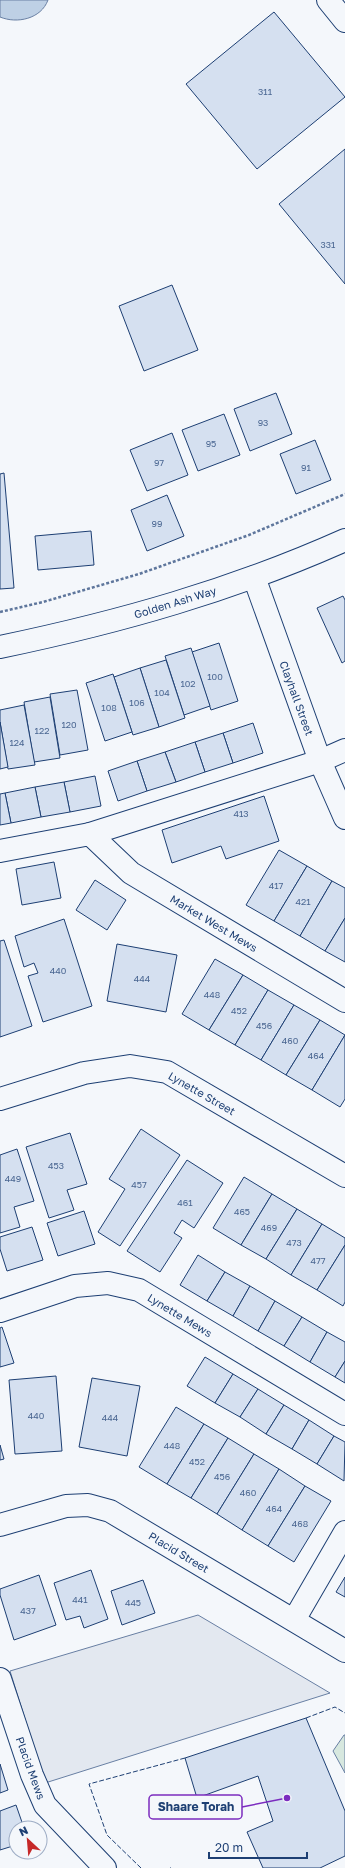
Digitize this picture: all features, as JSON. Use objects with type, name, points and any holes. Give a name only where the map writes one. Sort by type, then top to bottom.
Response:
[{"type":"street","points":[[328,0],[345,21]]},
{"type":"street","name":"Golden Ash Way","points":[[0,647],[62,634],[156,610],[254,577],[345,540]]},
{"type":"street","name":"Clayhall Street","points":[[254,577],[320,761],[345,818]]},
{"type":"street","points":[[0,851],[90,834],[320,761],[345,750]]},
{"type":"street","name":"Market West Mews","points":[[90,834],[131,873],[345,1001]]},
{"type":"street","name":"Lynette Street","points":[[0,1099],[84,1073],[130,1066],[167,1072],[345,1176]]},
{"type":"street","name":"Lynette Mews","points":[[0,1311],[75,1286],[108,1283],[139,1290],[345,1414]]},
{"type":"street","name":"Placid Street","points":[[0,1525],[66,1506],[88,1504],[110,1511],[345,1651]]},
{"type":"street","points":[[294,1620],[345,1532]]},
{"type":"street","name":"Placid Mews","points":[[0,1679],[32,1775],[45,1805],[98,1866]]},
{"type":"path","points":[[0,612],[43,602],[140,574],[249,536],[345,494]]},
{"type":"shaded area","points":[[198,1615],[330,1693],[45,1783],[10,1671]]},
{"type":"shaded area","points":[[345,1735],[345,1773],[333,1751]]},
{"type":"water","points":[[0,0],[48,0],[40,12],[34,16],[21,20],[14,20],[0,17]]},
{"type":"building","points":[[274,12],[345,97],[257,169],[186,84]]},
{"type":"building","points":[[345,149],[345,284],[279,204]]},
{"type":"building","points":[[172,285],[198,350],[144,371],[119,306]]},
{"type":"building","points":[[276,393],[292,434],[250,451],[234,409]]},
{"type":"building","points":[[224,414],[240,455],[198,471],[182,430]]},
{"type":"building","points":[[172,433],[188,475],[147,491],[130,450]]},
{"type":"building","points":[[315,440],[331,480],[296,494],[280,454]]},
{"type":"building","points":[[4,473],[14,588],[0,589],[0,474]]},
{"type":"building","points":[[167,495],[184,536],[147,551],[131,510]]},
{"type":"building","points":[[91,531],[94,565],[38,570],[35,536]]},
{"type":"building","points":[[343,596],[345,600],[345,661],[342,663],[317,608]]},
{"type":"building","points":[[219,643],[238,701],[211,710],[192,652]]},
{"type":"building","points":[[191,648],[210,706],[184,715],[165,656]]},
{"type":"building","points":[[166,660],[185,718],[159,727],[140,668]]},
{"type":"building","points":[[140,668],[159,727],[133,735],[114,677]]},
{"type":"building","points":[[113,674],[132,732],[105,741],[86,683]]},
{"type":"building","points":[[77,690],[88,750],[60,755],[50,694]]},
{"type":"building","points":[[50,697],[60,758],[34,762],[24,702]]},
{"type":"building","points":[[24,705],[35,765],[8,769],[0,722],[0,710]]},
{"type":"building","points":[[0,722],[8,767],[0,769]]},
{"type":"building","points":[[253,723],[263,753],[233,763],[223,733]]},
{"type":"building","points":[[223,733],[233,763],[205,772],[195,742]]},
{"type":"building","points":[[195,742],[205,772],[176,782],[165,752]]},
{"type":"building","points":[[165,752],[176,782],[147,791],[137,761]]},
{"type":"building","points":[[137,761],[147,791],[118,801],[108,771]]},
{"type":"building","points":[[95,776],[101,806],[70,812],[64,782]]},
{"type":"building","points":[[64,782],[70,812],[41,817],[35,787]]},
{"type":"building","points":[[35,787],[41,817],[11,823],[5,793]]},
{"type":"building","points":[[5,793],[11,823],[0,825],[0,794]]},
{"type":"building","points":[[264,796],[279,841],[226,859],[221,846],[172,863],[162,830]]},
{"type":"building","points":[[279,850],[307,866],[274,921],[246,905]]},
{"type":"building","points":[[54,862],[61,898],[22,905],[16,869]]},
{"type":"building","points":[[307,866],[332,881],[300,936],[274,921]]},
{"type":"building","points":[[95,880],[126,900],[107,930],[76,910]]},
{"type":"building","points":[[332,881],[345,888],[345,918],[325,951],[300,936]]},
{"type":"building","points":[[345,918],[345,962],[325,951]]},
{"type":"building","points":[[64,919],[92,1006],[43,1022],[28,976],[38,973],[34,963],[24,967],[15,936]]},
{"type":"building","points":[[4,940],[32,1026],[0,1037],[0,941]]},
{"type":"building","points":[[117,944],[177,955],[166,1012],[107,1001]]},
{"type":"building","points":[[215,959],[243,975],[209,1030],[182,1014]]},
{"type":"building","points":[[243,975],[268,990],[235,1045],[209,1030]]},
{"type":"building","points":[[268,990],[294,1005],[261,1060],[235,1045]]},
{"type":"building","points":[[294,1005],[320,1020],[286,1075],[261,1060]]},
{"type":"building","points":[[320,1020],[345,1035],[312,1090],[286,1075]]},
{"type":"building","points":[[345,1035],[345,1099],[340,1107],[312,1090]]},
{"type":"building","points":[[141,1129],[180,1155],[120,1246],[98,1232],[125,1189],[109,1179]]},
{"type":"building","points":[[70,1133],[87,1184],[67,1190],[74,1210],[49,1218],[26,1147]]},
{"type":"building","points":[[17,1149],[34,1201],[14,1207],[20,1227],[0,1233],[0,1155]]},
{"type":"building","points":[[187,1160],[223,1183],[194,1228],[182,1220],[174,1233],[182,1238],[160,1272],[127,1251]]},
{"type":"building","points":[[244,1177],[272,1194],[241,1245],[213,1228]]},
{"type":"building","points":[[272,1194],[297,1209],[266,1259],[241,1245]]},
{"type":"building","points":[[297,1209],[322,1224],[291,1275],[266,1259]]},
{"type":"building","points":[[84,1211],[95,1244],[58,1256],[47,1223]]},
{"type":"building","points":[[322,1224],[345,1238],[345,1245],[317,1290],[291,1275]]},
{"type":"building","points":[[32,1227],[43,1260],[7,1271],[0,1249],[0,1237]]},
{"type":"building","points":[[345,1245],[345,1302],[343,1306],[317,1290]]},
{"type":"building","points":[[198,1255],[225,1272],[207,1301],[180,1285]]},
{"type":"building","points":[[225,1272],[250,1286],[233,1316],[207,1301]]},
{"type":"building","points":[[250,1286],[275,1301],[258,1331],[233,1316]]},
{"type":"building","points":[[275,1301],[302,1317],[284,1346],[258,1331]]},
{"type":"building","points":[[302,1317],[327,1332],[310,1362],[284,1346]]},
{"type":"building","points":[[2,1327],[14,1363],[0,1367],[0,1328]]},
{"type":"building","points":[[327,1332],[345,1342],[345,1361],[335,1377],[310,1362]]},
{"type":"building","points":[[205,1357],[233,1374],[215,1403],[187,1386]]},
{"type":"building","points":[[345,1361],[345,1383],[335,1377]]},
{"type":"building","points":[[233,1374],[258,1389],[240,1417],[215,1403]]},
{"type":"building","points":[[56,1376],[62,1451],[15,1454],[9,1380]]},
{"type":"building","points":[[92,1378],[140,1386],[127,1456],[79,1447]]},
{"type":"building","points":[[258,1389],[284,1405],[266,1434],[240,1417]]},
{"type":"building","points":[[284,1405],[309,1420],[292,1449],[266,1434]]},
{"type":"building","points":[[176,1407],[204,1424],[167,1484],[139,1467]]},
{"type":"building","points":[[309,1420],[334,1436],[317,1464],[292,1449]]},
{"type":"building","points":[[204,1424],[228,1438],[191,1498],[167,1484]]},
{"type":"building","points":[[334,1436],[345,1442],[344,1481],[317,1464]]},
{"type":"building","points":[[228,1438],[254,1454],[217,1514],[191,1498]]},
{"type":"building","points":[[0,1445],[4,1459],[0,1460]]},
{"type":"building","points":[[254,1454],[279,1469],[242,1530],[217,1514]]},
{"type":"building","points":[[279,1469],[305,1486],[268,1546],[242,1530]]},
{"type":"building","points":[[305,1486],[331,1501],[294,1562],[268,1546]]},
{"type":"building","points":[[91,1570],[108,1619],[84,1628],[80,1616],[66,1620],[54,1583]]},
{"type":"building","points":[[39,1575],[56,1625],[14,1640],[0,1595],[0,1589]]},
{"type":"building","points":[[345,1577],[345,1597],[336,1592]]},
{"type":"building","points":[[143,1580],[155,1613],[122,1625],[111,1591]]},
{"type":"building","points":[[306,1718],[345,1811],[345,1856],[320,1868],[263,1868],[247,1832],[273,1821],[258,1776],[197,1798],[185,1758]]},
{"type":"building","points":[[0,1764],[8,1790],[0,1793]]},
{"type":"building","points":[[16,1805],[21,1820],[8,1820],[8,1848],[0,1850],[0,1811]]},
{"type":"fence","points":[[306,1718],[335,1707],[345,1713]]},
{"type":"fence","points":[[141,1868],[107,1835],[89,1784],[185,1758]]},
{"type":"place","name":"Shaare Torah","points":[[287,1798]]}]
